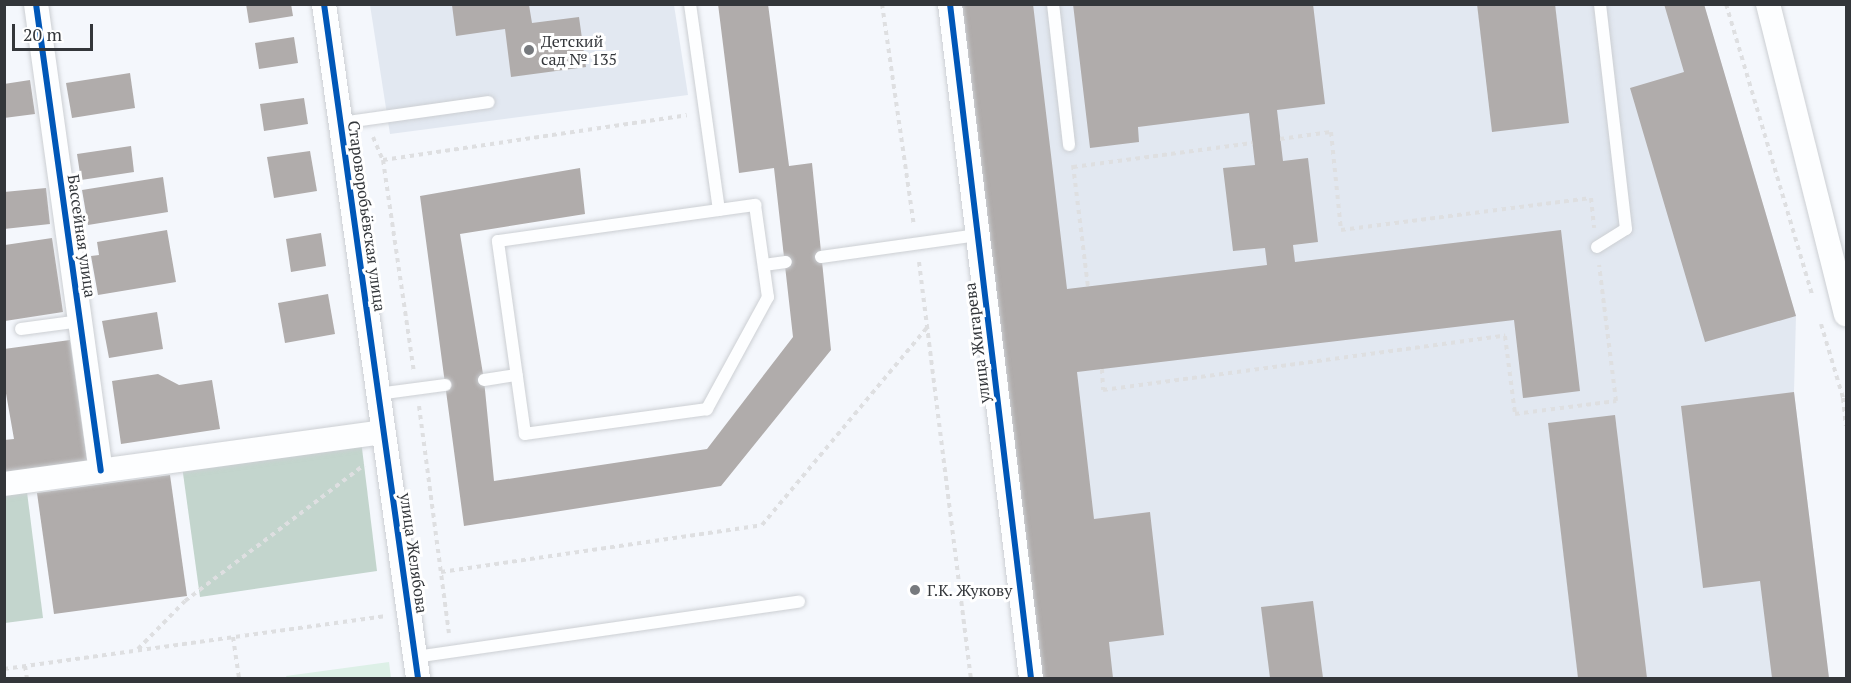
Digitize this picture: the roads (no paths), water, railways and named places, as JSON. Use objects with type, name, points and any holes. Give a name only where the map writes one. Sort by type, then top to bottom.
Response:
[{"type":"street","name":"Бассейная улица","points":[[36,4],[101,470]]},
{"type":"street","name":"Староворобьёвская улица","points":[[324,4],[385,440]]},
{"type":"street","name":"улица Жигарева","points":[[950,4],[1031,678]]},
{"type":"street","points":[[1768,4],[1846,314]]},
{"type":"street","points":[[4,484],[101,470],[385,440]]},
{"type":"street","name":"улица Желябова","points":[[385,440],[416,668]]},
{"type":"lane","points":[[690,4],[718,210]]},
{"type":"lane","points":[[1053,4],[1070,145]]},
{"type":"lane","points":[[1597,247],[1626,230],[1600,4]]},
{"type":"lane","points":[[340,123],[489,102]]},
{"type":"lane","points":[[755,205],[768,297],[707,409],[525,434],[498,241],[718,210],[755,205]]},
{"type":"lane","points":[[821,257],[977,235]]},
{"type":"lane","points":[[764,265],[786,262]]},
{"type":"lane","points":[[21,329],[80,321]]},
{"type":"lane","points":[[484,380],[517,375]]},
{"type":"lane","points":[[378,394],[445,385]]},
{"type":"lane","points":[[416,668],[799,602]]},
{"type":"place","name":"Детский сад № 135","points":[[529,50]]},
{"type":"place","name":"Г.К. Жукову","points":[[915,590]]}]
